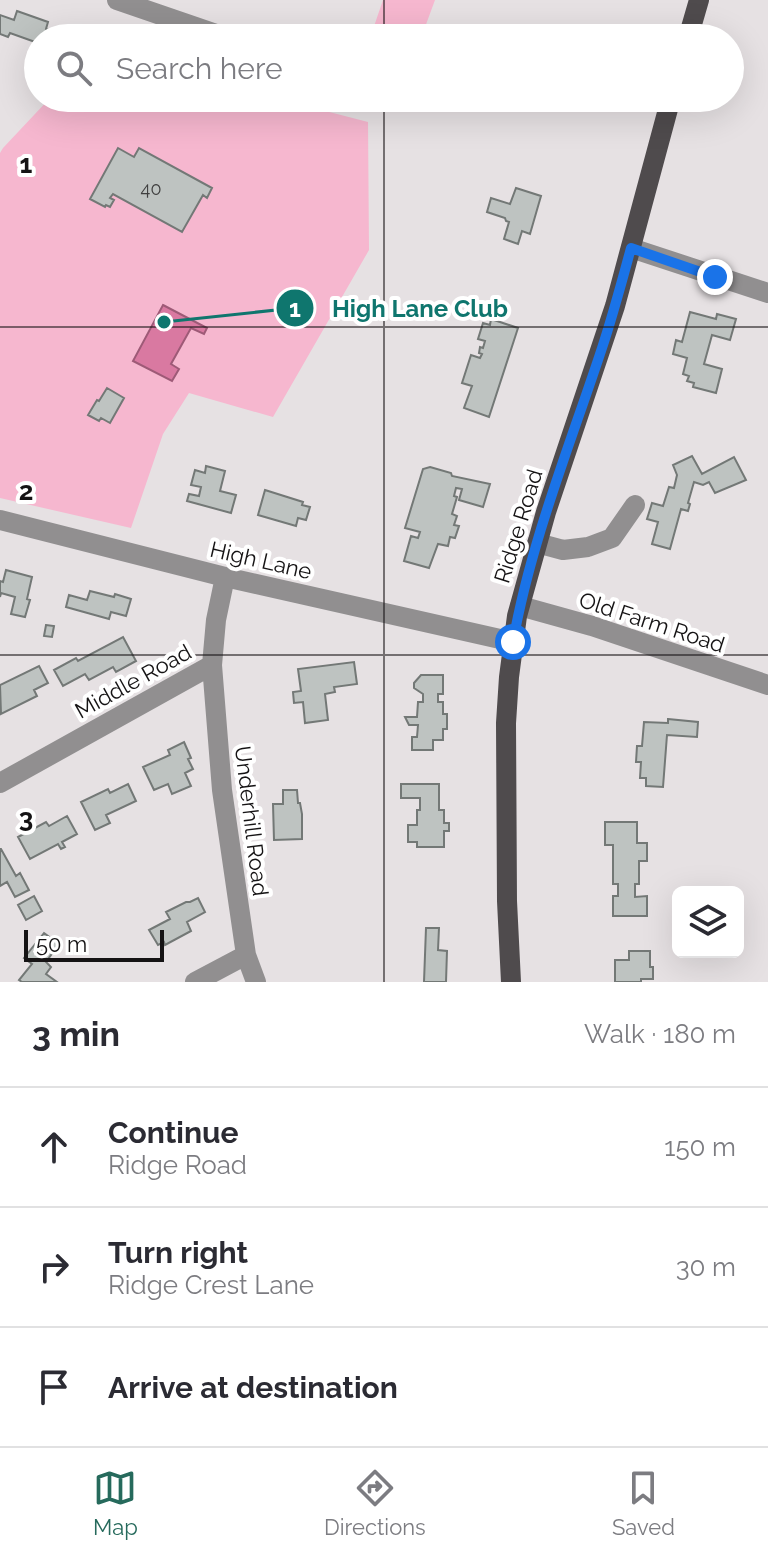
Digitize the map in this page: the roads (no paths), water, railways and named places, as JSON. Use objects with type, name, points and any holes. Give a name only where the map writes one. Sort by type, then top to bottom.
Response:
[{"type":"main road","points":[[692,24],[699,0]]},
{"type":"main road","name":"Ridge Road","points":[[511,982],[507,901],[506,723],[513,642],[537,543],[602,346],[667,112]]},
{"type":"street","points":[[121,1],[187,24]]},
{"type":"street","points":[[631,248],[768,293]]},
{"type":"street","points":[[537,543],[563,550],[588,547],[612,538],[635,505]]},
{"type":"street","name":"High Lane","points":[[0,520],[225,577],[513,642]]},
{"type":"street","name":"Middle Road","points":[[0,783],[212,665],[216,620],[225,577]]},
{"type":"street","name":"Old Farm Road","points":[[520,606],[592,626],[768,685]]},
{"type":"street","name":"Underhill Road","points":[[212,665],[222,790],[246,955],[256,982]]},
{"type":"street","points":[[195,982],[246,955]]},
{"type":"place","name":"High Lane Club","points":[[164,322]]}]
